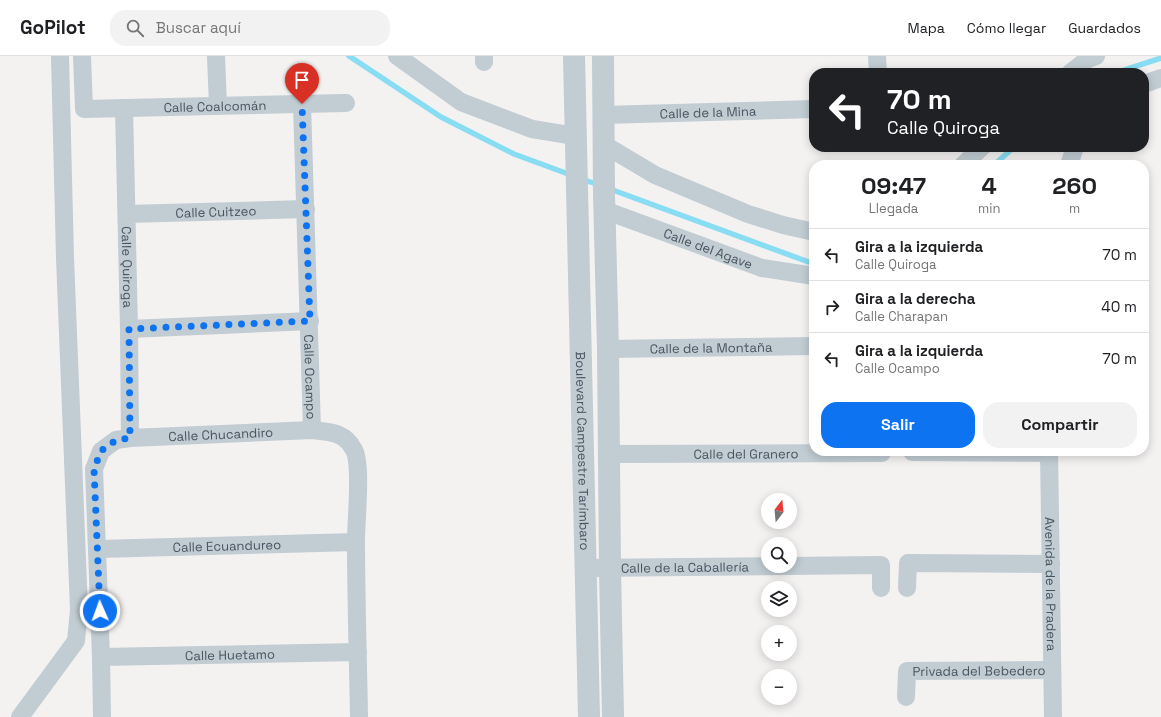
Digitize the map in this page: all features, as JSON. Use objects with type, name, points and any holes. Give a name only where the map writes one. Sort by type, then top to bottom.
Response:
[{"type":"street","points":[[20,717],[76,641],[78,610],[65,258],[60,56]]},
{"type":"street","name":"Calle Coalcomán","points":[[82,56],[84,109],[346,103]]},
{"type":"street","points":[[216,56],[218,106]]},
{"type":"street","points":[[397,56],[462,102],[575,145]]},
{"type":"street","name":"Boulevard Campestre Tarímbaro","points":[[574,56],[589,717]]},
{"type":"street","name":"Boulevard Campestre Tarímbaro","points":[[602,56],[613,717]]},
{"type":"street","points":[[877,56],[878,68]]},
{"type":"street","points":[[1076,68],[1088,59],[1096,56]]},
{"type":"street","points":[[1149,82],[1161,78]]},
{"type":"street","name":"Calle Ocampo","points":[[302,104],[310,321],[312,430],[332,432],[347,439],[355,451],[358,465],[356,542],[359,717]]},
{"type":"street","name":"Calle Quiroga","points":[[124,108],[130,438]]},
{"type":"street","name":"Calle de la Mina","points":[[603,115],[809,109]]},
{"type":"street","points":[[968,160],[977,152]]},
{"type":"street","points":[[603,153],[748,214],[783,225],[809,231]]},
{"type":"street","name":"Calle del Agave","points":[[604,202],[762,268],[809,275]]},
{"type":"street","name":"Calle Cuitzeo","points":[[127,214],[306,209]]},
{"type":"street","points":[[129,329],[310,321]]},
{"type":"street","name":"Calle de la Montaña","points":[[608,349],[809,346]]},
{"type":"street","name":"Calle Chucandiro","points":[[130,438],[312,430]]},
{"type":"street","points":[[102,717],[102,657],[94,469],[101,451],[116,440],[130,438]]},
{"type":"street","name":"Calle del Granero","points":[[609,454],[809,453]]},
{"type":"street","name":"Avenida de la Pradera","points":[[1049,456],[1053,717]]},
{"type":"street","name":"Calle Ecuandureo","points":[[98,549],[356,542]]},
{"type":"street","points":[[907,588],[908,563],[1051,564]]},
{"type":"street","name":"Calle de la Caballería","points":[[586,568],[610,569],[882,565],[881,588]]},
{"type":"street","name":"Calle Huetamo","points":[[102,657],[358,652]]},
{"type":"street","name":"Privada del Bebedero","points":[[906,696],[906,671],[1052,670]]},
{"type":"waterway","points":[[349,56],[441,117],[514,154],[571,175]]},
{"type":"waterway","points":[[1130,68],[1161,58]]},
{"type":"waterway","points":[[1000,160],[1008,152]]},
{"type":"waterway","points":[[581,179],[600,185]]},
{"type":"waterway","points":[[610,189],[809,262]]},
{"type":"route","points":[[100,611],[94,469],[101,451],[116,440],[130,438],[129,329],[310,321],[302,104]]}]
